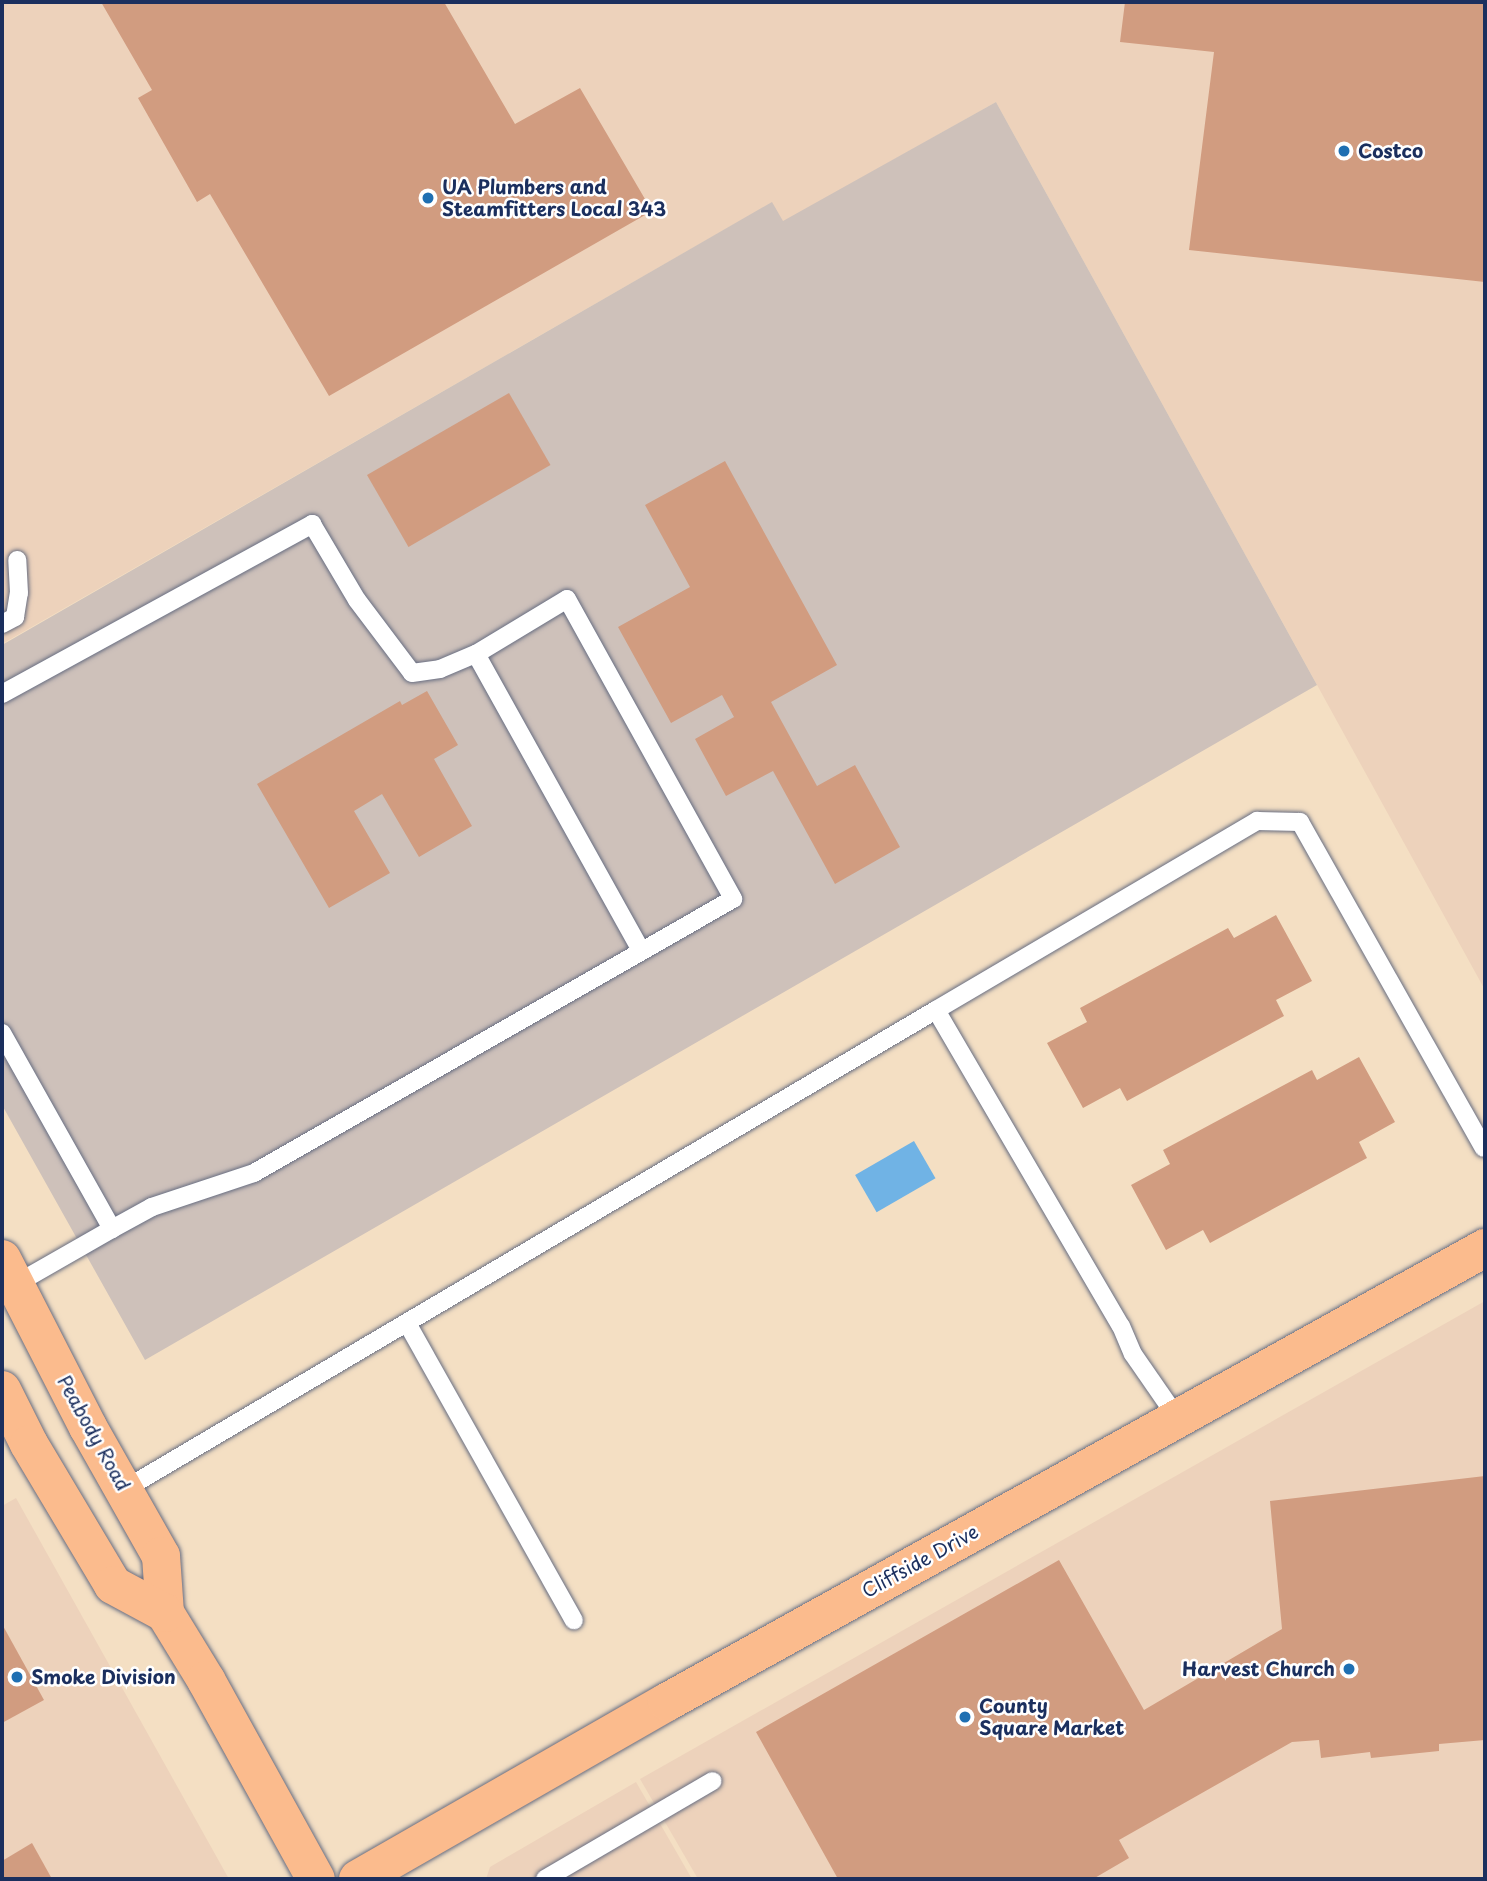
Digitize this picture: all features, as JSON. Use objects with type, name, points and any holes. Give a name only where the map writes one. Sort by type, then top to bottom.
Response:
[{"type":"main road","name":"Cliffside Drive","points":[[358,1879],[667,1702],[1485,1248]]},
{"type":"main road","name":"Peabody Road","points":[[9,1272],[88,1427],[161,1556],[164,1613],[206,1680],[316,1879]]},
{"type":"main road","name":"Peabody Road","points":[[2,1390],[29,1444],[113,1585],[164,1613]]},
{"type":"lane","points":[[2,694],[312,524],[357,600],[412,674],[440,669],[476,654],[567,599],[733,899],[254,1173],[152,1207],[112,1229],[9,1272]]},
{"type":"lane","points":[[2,624],[15,617],[19,593],[17,560]]},
{"type":"lane","points":[[476,654],[641,951]]},
{"type":"lane","points":[[125,1489],[1257,821],[1300,822],[1484,1148]]},
{"type":"lane","points":[[936,1010],[1121,1326],[1133,1354],[1178,1419]]},
{"type":"lane","points":[[2,1032],[112,1229]]},
{"type":"lane","points":[[407,1322],[575,1620]]},
{"type":"lane","points":[[545,1879],[713,1781]]},
{"type":"shaded area","points":[[2,2],[1485,2],[1485,990],[996,102],[783,222],[771,203],[2,644]]},
{"type":"shaded area","points":[[996,102],[1317,685],[145,1360],[2,1105],[2,645],[772,202],[783,221]]},
{"type":"shaded area","points":[[1485,1301],[1485,1879],[698,1879],[640,1779]]},
{"type":"shaded area","points":[[16,1498],[229,1879],[2,1879],[2,1506]]},
{"type":"shaded area","points":[[636,1782],[692,1879],[486,1879],[490,1867]]},
{"type":"water","points":[[914,1141],[936,1178],[877,1212],[855,1175]]},
{"type":"building","name":"UA Plumbers and Steamfitters Local 343","points":[[101,2],[444,2],[515,124],[580,88],[652,211],[329,396],[210,194],[197,202],[138,98],[152,90]]},
{"type":"building","name":"Costco","points":[[1125,2],[1485,2],[1485,282],[1189,250],[1214,52],[1120,42]]},
{"type":"building","points":[[509,393],[550,465],[408,547],[367,475]]},
{"type":"building","points":[[725,461],[837,665],[771,702],[817,786],[855,765],[900,847],[835,884],[773,771],[726,796],[695,739],[734,717],[722,695],[671,723],[618,627],[690,587],[645,505]]},
{"type":"building","points":[[427,691],[458,745],[434,759],[472,826],[419,857],[382,794],[354,811],[390,873],[329,908],[257,784],[400,701],[402,705]]},
{"type":"building","points":[[1276,915],[1312,981],[1276,1000],[1284,1016],[1127,1101],[1120,1088],[1083,1108],[1047,1043],[1087,1022],[1080,1008],[1228,928],[1234,938]]},
{"type":"building","points":[[1359,1057],[1395,1122],[1359,1142],[1367,1158],[1210,1243],[1203,1230],[1166,1250],[1131,1185],[1170,1164],[1163,1150],[1312,1070],[1317,1080]]},
{"type":"building","points":[[1485,1476],[1485,1740],[1439,1744],[1439,1751],[1371,1758],[1370,1752],[1321,1758],[1319,1740],[1292,1742],[1119,1840],[1129,1858],[1093,1879],[838,1879],[756,1732],[1059,1560],[1144,1710],[1282,1629],[1270,1501]]},
{"type":"building","name":"Smoke Division","points":[[2,1624],[44,1700],[2,1723]]},
{"type":"building","points":[[32,1843],[52,1879],[2,1879],[2,1861]]},
{"type":"place","name":"Costco","points":[[1344,151]]},
{"type":"place","name":"UA Plumbers and Steamfitters Local 343","points":[[428,198]]},
{"type":"place","name":"Harvest Church","points":[[1349,1669]]},
{"type":"place","name":"Smoke Division","points":[[17,1677]]},
{"type":"place","name":"County Square Market","points":[[965,1717]]}]
